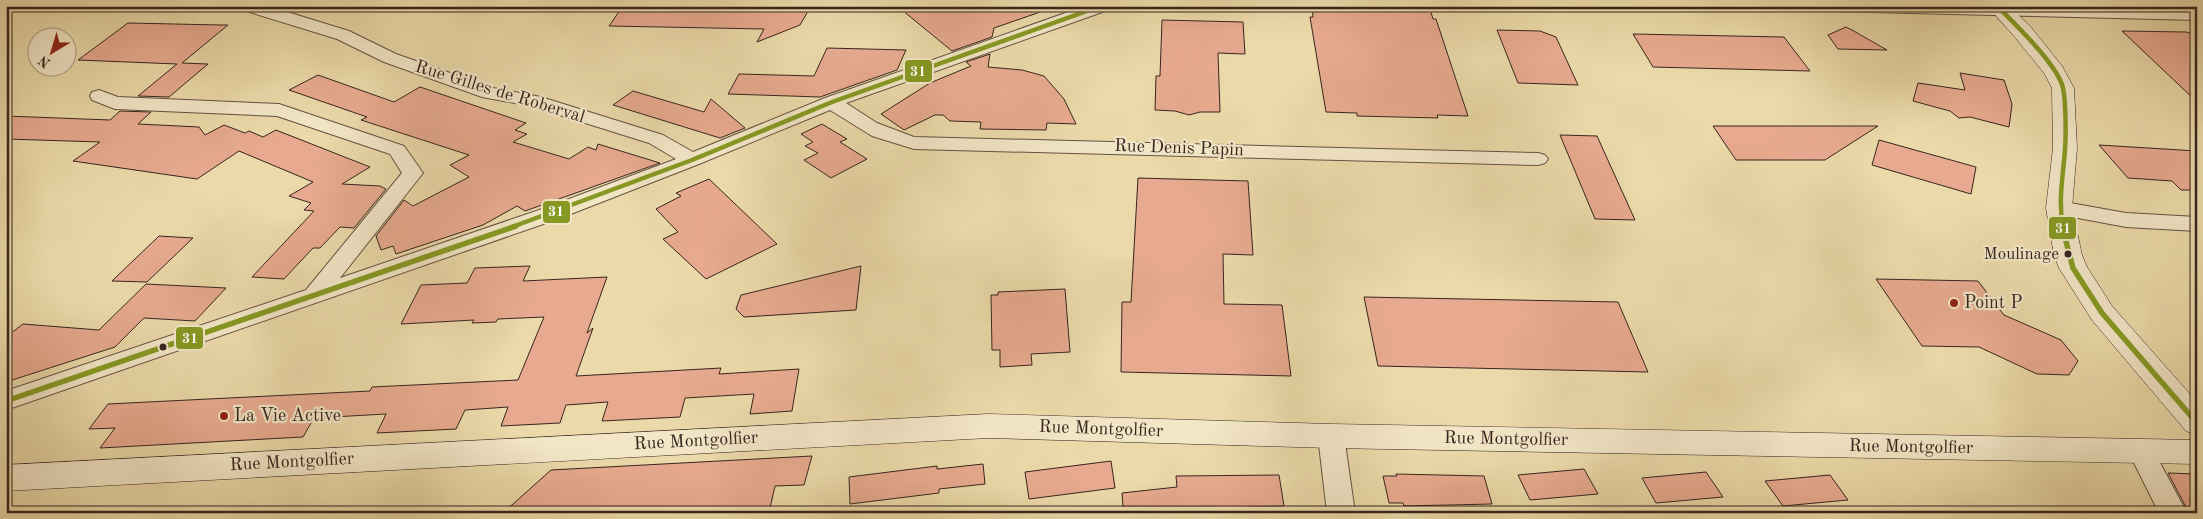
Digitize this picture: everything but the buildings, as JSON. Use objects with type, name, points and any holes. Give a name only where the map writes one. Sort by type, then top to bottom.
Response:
[{"type":"street","name":"Rue Gilles de Roberval","points":[[250,6],[343,34],[390,58],[489,92],[534,102],[656,138],[692,160]]},
{"type":"street","points":[[285,16],[306,6]]},
{"type":"street","points":[[6,401],[550,214],[692,160],[832,102],[1102,6]]},
{"type":"street","points":[[1829,6],[1999,8],[2197,15]]},
{"type":"street","points":[[1999,8],[2022,32],[2054,71],[2063,88],[2065,148],[2059,208],[2068,255],[2078,276],[2102,313],[2197,423]]},
{"type":"street","points":[[99,96],[115,103],[279,110],[397,150],[413,173],[314,295]]},
{"type":"street","name":"Rue Denis Papin","points":[[832,102],[866,126],[886,136],[914,143],[1538,159]]},
{"type":"street","points":[[2059,208],[2126,220],[2197,224]]},
{"type":"street","name":"Rue Montgolfier","points":[[6,478],[988,426],[1331,436],[2197,452]]},
{"type":"street","points":[[1331,436],[1341,513]]},
{"type":"street","points":[[2141,452],[2173,513]]},
{"type":"transit line","name":"31","points":[[6,401],[550,214],[692,160],[832,102],[1101,6]]},
{"type":"transit line","name":"31","points":[[1840,6],[2001,10]]},
{"type":"transit line","name":"31","points":[[2001,10],[2022,31],[2054,71],[2063,88],[2065,148],[2059,208],[2068,255],[2073,268],[2102,313],[2197,423]]},
{"type":"place","name":"Moulinage","points":[[2068,254]]},
{"type":"place","name":"Point P","points":[[1954,303]]},
{"type":"place","name":"La Vie Active","points":[[224,416]]}]
